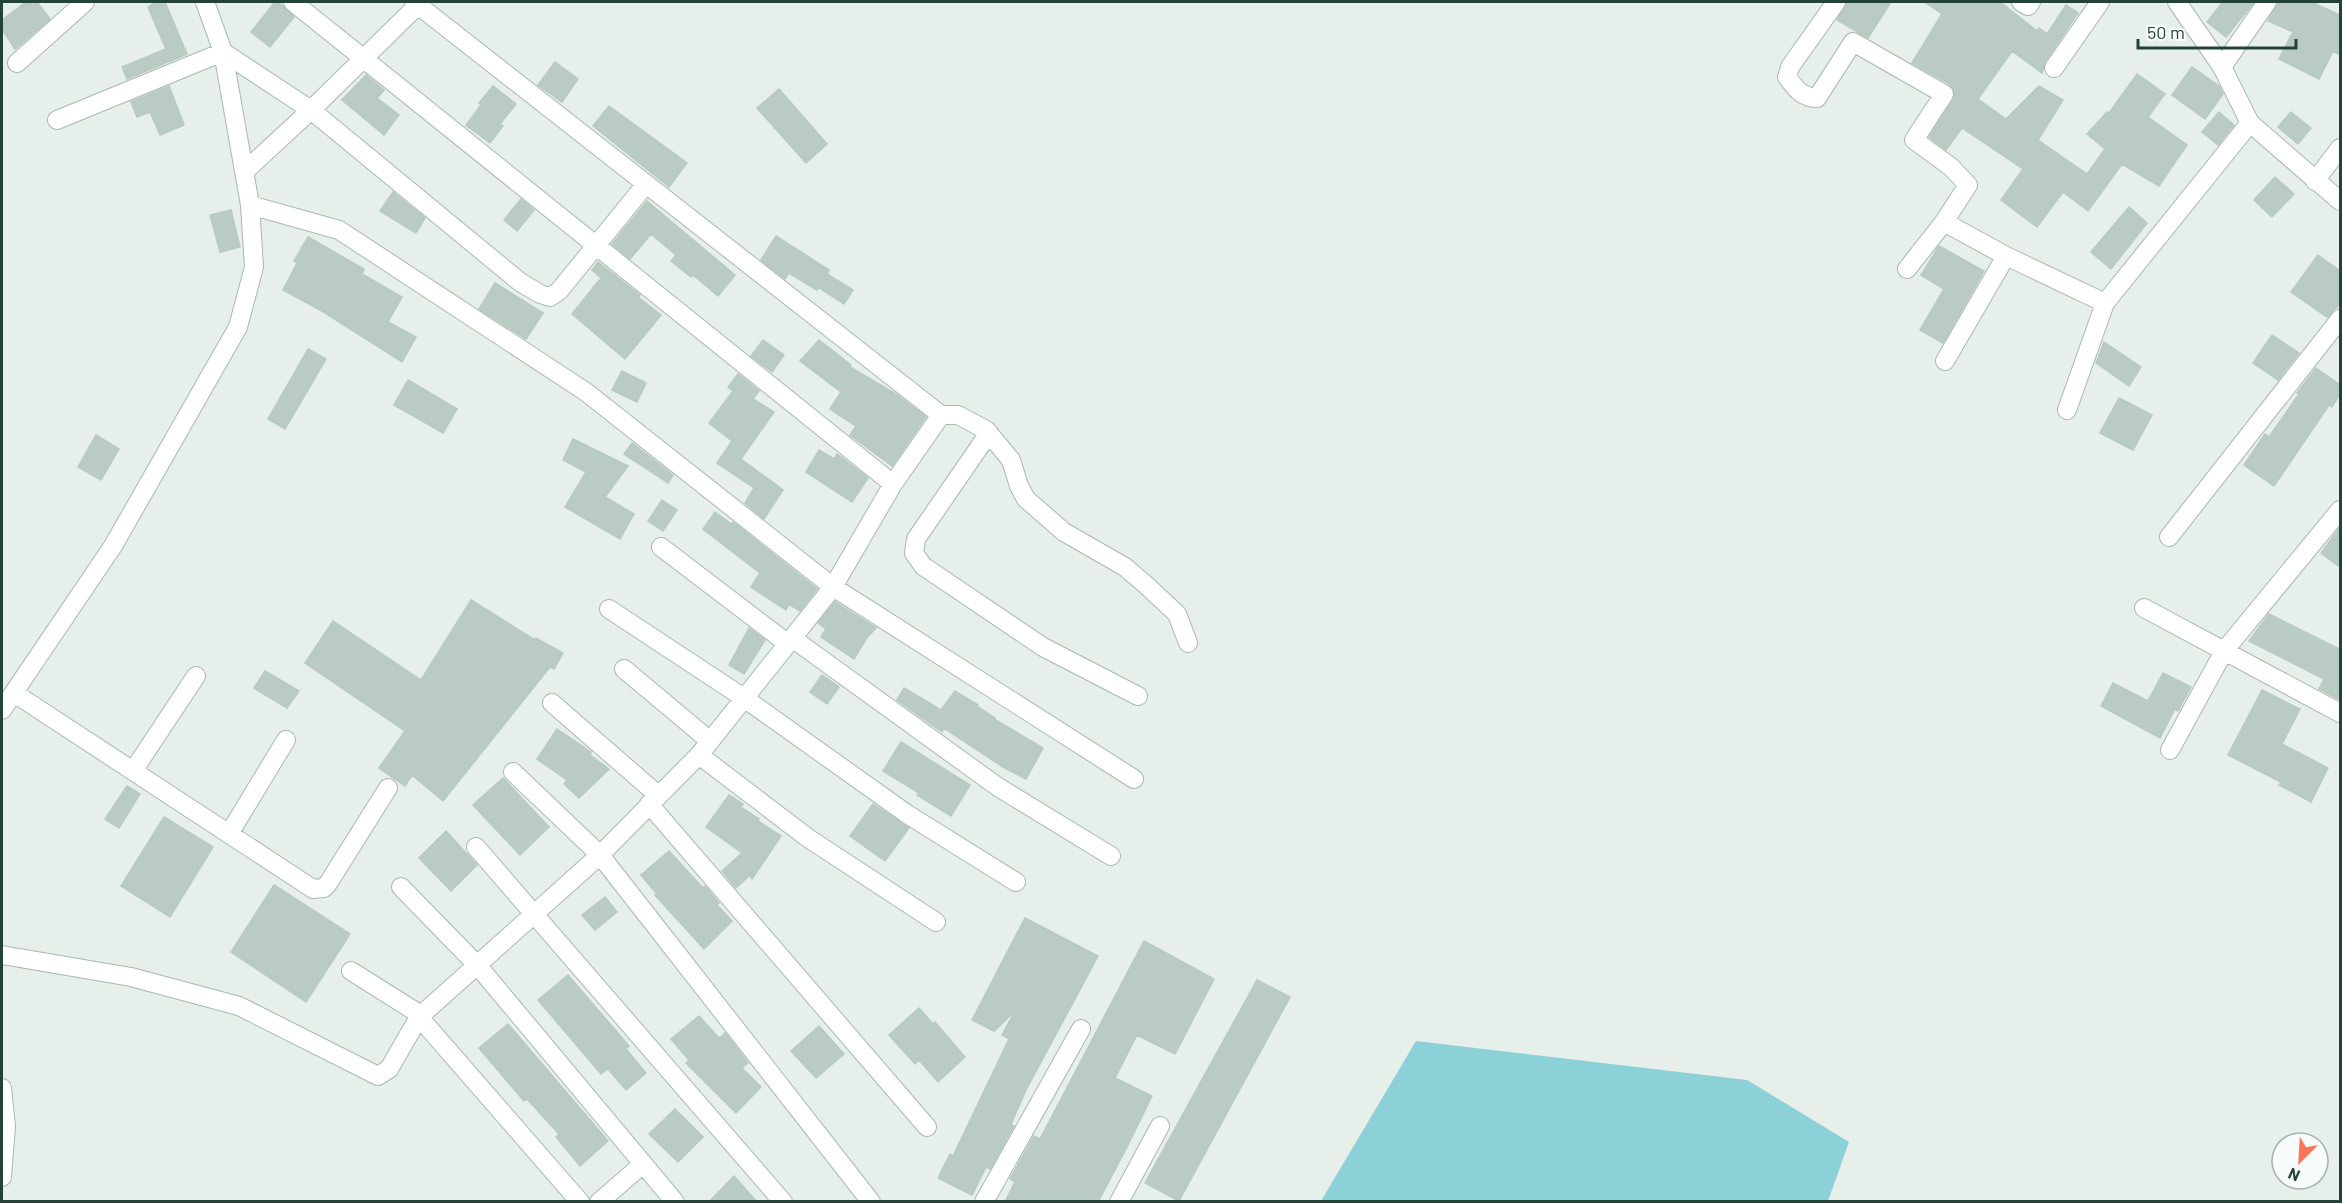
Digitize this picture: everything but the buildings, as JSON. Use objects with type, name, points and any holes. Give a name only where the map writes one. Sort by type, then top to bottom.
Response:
[{"type":"street","points":[[17,63],[85,2]]},
{"type":"street","points":[[2,710],[113,546],[238,327],[254,267],[250,205],[223,52],[205,2]]},
{"type":"street","points":[[293,2],[893,484]]},
{"type":"street","points":[[1836,2],[1790,66],[1787,77],[1795,88],[1807,98],[1817,98],[1853,42],[1944,94],[1914,141],[1951,167],[1968,185],[1944,222],[1907,269]]},
{"type":"street","points":[[2021,2],[2028,6],[2031,2]]},
{"type":"street","points":[[2054,68],[2100,2]]},
{"type":"street","points":[[2177,2],[2222,67],[2250,123],[2340,201]]},
{"type":"street","points":[[2222,67],[2267,2]]},
{"type":"street","points":[[245,171],[311,111],[416,3],[941,415],[958,415],[989,433],[1011,460],[1018,486],[1026,499],[1064,532],[1125,567],[1139,579],[1177,614],[1188,643]]},
{"type":"street","points":[[223,52],[311,111],[520,282],[540,294],[550,297],[559,291],[646,184]]},
{"type":"street","points":[[57,120],[223,52]]},
{"type":"street","points":[[2067,411],[2105,303],[2250,123]]},
{"type":"street","points":[[2315,181],[2340,148]]},
{"type":"street","points":[[250,205],[339,230],[586,392],[833,587],[1134,779]]},
{"type":"street","points":[[1944,222],[2006,256],[2105,303]]},
{"type":"street","points":[[1945,361],[2006,256]]},
{"type":"street","points":[[2169,537],[2340,319]]},
{"type":"street","points":[[2,955],[131,977],[239,1006],[378,1076],[389,1069],[420,1016],[600,855],[705,748],[833,587],[893,484],[941,415]]},
{"type":"street","points":[[989,433],[916,539],[914,553],[923,566],[1042,647],[1138,696]]},
{"type":"street","points":[[2170,750],[2224,651],[2340,510]]},
{"type":"street","points":[[661,547],[999,788],[1111,856]]},
{"type":"street","points":[[2144,608],[2340,713]]},
{"type":"street","points":[[609,609],[744,698],[907,814],[1016,882]]},
{"type":"street","points":[[624,669],[705,748],[808,838],[936,922]]},
{"type":"street","points":[[134,771],[196,676]]},
{"type":"street","points":[[14,693],[313,889],[324,888],[388,788]]},
{"type":"street","points":[[552,703],[653,800],[927,1127]]},
{"type":"street","points":[[229,834],[286,740]]},
{"type":"street","points":[[513,772],[600,855],[871,1202]]},
{"type":"street","points":[[476,847],[783,1202]]},
{"type":"street","points":[[401,887],[478,966],[675,1202]]},
{"type":"street","points":[[351,971],[420,1016],[580,1202]]},
{"type":"street","points":[[984,1202],[1081,1029]]},
{"type":"street","points":[[2,1088],[6,1126],[2,1177]]},
{"type":"street","points":[[1119,1202],[1160,1126]]},
{"type":"street","points":[[599,1202],[643,1164]]},
{"type":"water","points":[[1416,1041],[1747,1080],[1849,1142],[1828,1201],[1321,1201]]}]
